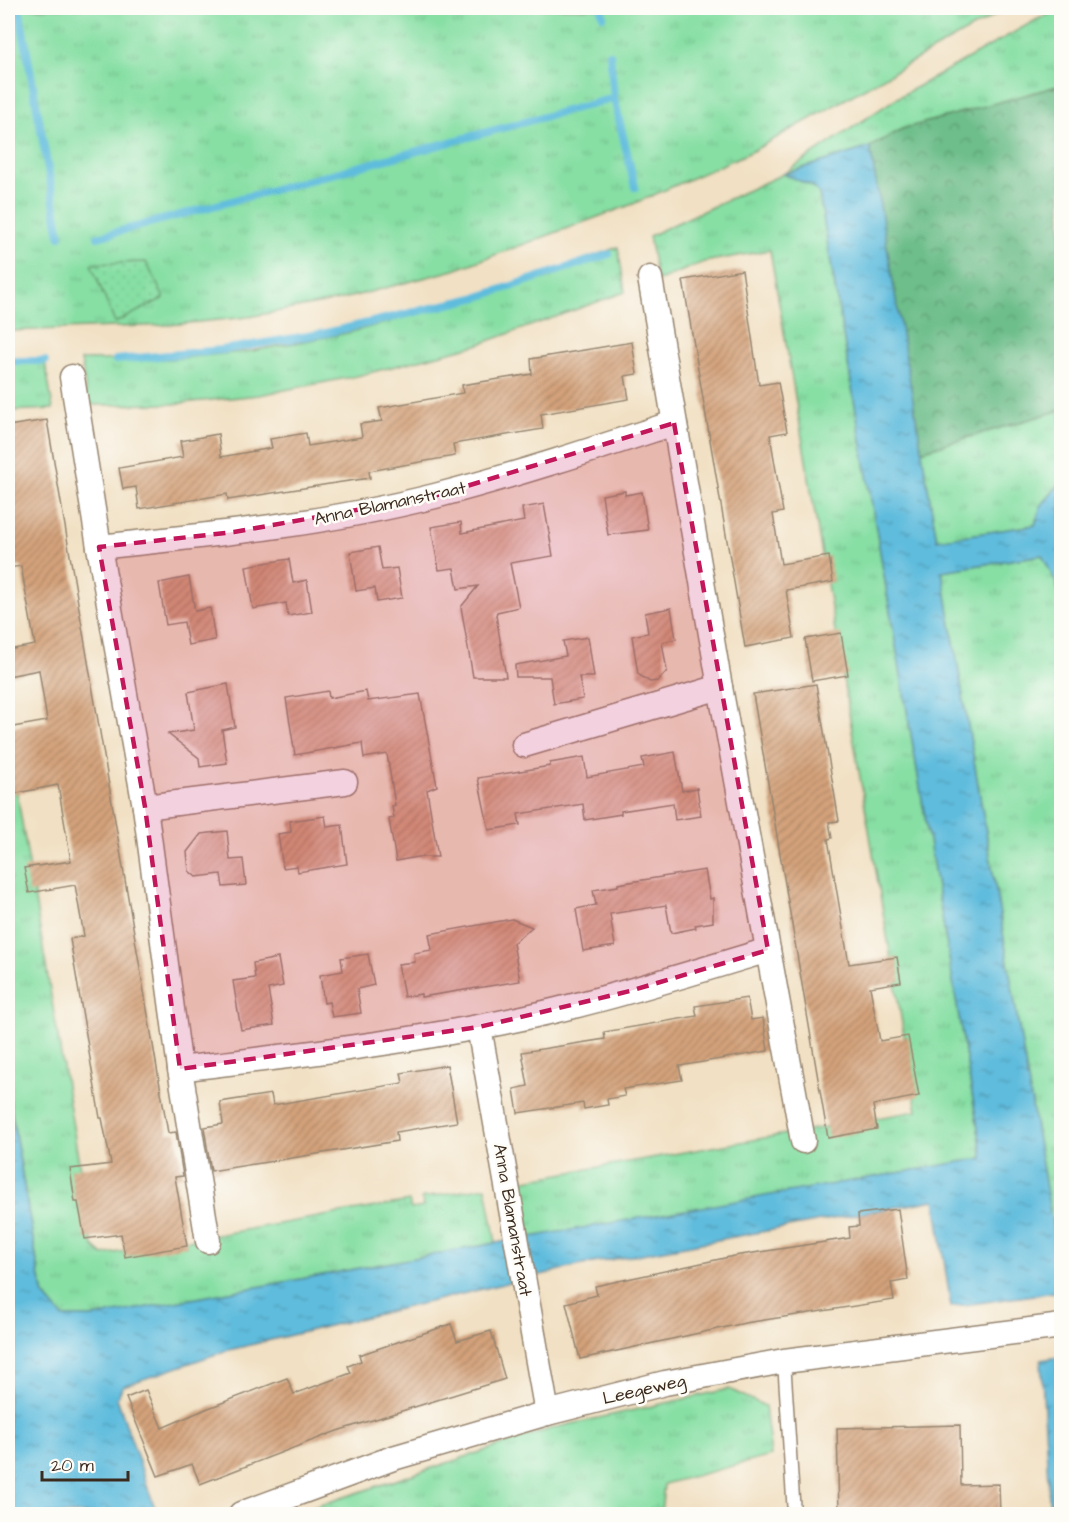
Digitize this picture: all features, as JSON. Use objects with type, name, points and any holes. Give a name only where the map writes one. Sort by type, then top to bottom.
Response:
[{"type":"street","points":[[650,278],[720,687],[804,1141]]},
{"type":"street","points":[[72,377],[99,547],[145,807],[180,1069],[208,1241]]},
{"type":"street","name":"Anna Blamanstraat","points":[[99,547],[292,524],[434,496],[542,466],[674,423]]},
{"type":"street","points":[[524,745],[720,687]]},
{"type":"street","points":[[145,807],[345,782]]},
{"type":"street","points":[[180,1069],[330,1052],[479,1027],[630,991],[768,950]]},
{"type":"street","name":"Anna Blamanstraat","points":[[479,1027],[547,1413]]},
{"type":"street","name":"Leegeweg","points":[[241,1515],[393,1458],[547,1413],[665,1383],[784,1361],[1062,1326]]},
{"type":"lane","points":[[784,1361],[794,1515]]},
{"type":"highlighted area","points":[[674,423],[768,950],[630,991],[479,1027],[180,1069],[145,807],[99,547],[234,532],[434,496]]},
{"type":"green space","points":[[8,8],[1008,8],[751,152],[633,204],[454,270],[339,300],[248,317],[169,325],[8,331]]},
{"type":"green space","points":[[1061,9],[1061,85],[902,129],[870,147],[784,174],[812,186],[819,193],[983,1158],[530,1238],[520,1181],[917,1111],[770,250],[704,262],[657,281],[649,236],[783,174],[897,98],[1036,20]]},
{"type":"green space","points":[[1061,85],[1061,410],[921,451],[870,147],[902,129]]},
{"type":"green space","points":[[618,247],[625,292],[477,345],[357,376],[259,395],[173,404],[88,405],[81,360],[170,359],[252,351],[347,333],[463,302]]},
{"type":"green space","points":[[146,262],[164,298],[115,323],[91,264]]},
{"type":"green space","points":[[8,361],[45,361],[53,409],[8,411]]},
{"type":"green space","points":[[1061,410],[1061,482],[1041,506],[1035,525],[937,540],[921,451]]},
{"type":"green space","points":[[1043,555],[1057,585],[1061,603],[1062,1013],[1056,1014],[1062,1048],[1061,1277],[942,571]]},
{"type":"green space","points":[[8,739],[93,1246],[103,1255],[409,1201],[411,1209],[423,1207],[422,1198],[486,1187],[496,1243],[94,1317],[63,1317],[44,1295],[8,1091]]},
{"type":"green space","points":[[729,1389],[765,1406],[771,1456],[664,1484],[661,1514],[293,1514],[553,1428]]},
{"type":"water","points":[[870,147],[937,540],[1035,525],[1041,506],[1061,482],[1061,603],[1057,585],[1042,555],[942,571],[1061,1277],[1061,1291],[951,1307],[935,1200],[582,1265],[225,1351],[123,1386],[117,1398],[157,1514],[8,1514],[8,1091],[44,1295],[63,1317],[94,1317],[496,1243],[983,1158],[819,193],[812,186],[783,174]]},
{"type":"water","points":[[1060,1357],[1061,1514],[1050,1514],[1041,1360]]},
{"type":"building","points":[[742,270],[759,385],[778,382],[787,432],[770,435],[783,512],[773,514],[781,564],[829,556],[833,582],[786,590],[794,638],[745,647],[683,280]]},
{"type":"building","points":[[632,342],[637,374],[625,376],[629,399],[541,414],[543,429],[453,444],[455,456],[369,471],[370,478],[228,500],[227,494],[139,509],[136,487],[123,489],[119,468],[183,457],[180,441],[218,434],[221,457],[272,448],[270,439],[306,433],[308,446],[362,437],[360,424],[382,421],[379,408],[463,393],[462,385],[532,374],[531,359]]},
{"type":"building","points":[[47,420],[168,1133],[176,1132],[183,1176],[175,1177],[187,1246],[125,1257],[121,1234],[85,1239],[78,1202],[75,1202],[70,1169],[111,1164],[102,1118],[100,1118],[70,939],[84,936],[75,885],[29,893],[24,868],[71,861],[58,785],[12,794],[8,769],[8,728],[47,721],[39,670],[8,676],[8,650],[35,645],[21,566],[8,568],[8,426]]},
{"type":"building","points":[[625,491],[625,495],[642,492],[648,530],[608,535],[602,495]]},
{"type":"building","points":[[544,504],[553,556],[510,563],[519,607],[497,612],[496,615],[506,677],[473,677],[461,607],[478,586],[458,589],[454,568],[439,570],[431,527],[461,522],[462,533],[524,521],[522,508]]},
{"type":"building","points":[[378,547],[382,570],[397,568],[402,598],[377,602],[375,588],[356,591],[350,552]]},
{"type":"building","points":[[289,559],[293,583],[307,580],[312,612],[288,616],[286,603],[253,609],[246,566]]},
{"type":"building","points":[[189,577],[195,611],[210,608],[215,640],[188,645],[184,622],[166,625],[159,583]]},
{"type":"building","points":[[671,608],[676,639],[662,642],[667,671],[658,681],[650,682],[638,674],[632,636],[648,633],[645,613]]},
{"type":"building","points":[[841,633],[848,675],[812,681],[805,639]]},
{"type":"building","points":[[588,637],[594,677],[579,677],[583,699],[554,704],[550,677],[516,677],[515,665],[566,656],[563,641]]},
{"type":"building","points":[[228,684],[235,727],[222,730],[227,763],[200,767],[199,758],[168,734],[194,730],[188,692]]},
{"type":"building","points":[[816,684],[839,821],[829,822],[832,838],[828,839],[849,964],[897,957],[901,982],[870,987],[880,1041],[908,1036],[919,1096],[873,1105],[877,1129],[828,1138],[753,694]]},
{"type":"building","points":[[328,691],[329,698],[366,691],[368,701],[420,694],[437,786],[427,790],[438,857],[417,857],[396,861],[389,819],[394,818],[392,806],[395,805],[387,754],[364,758],[362,743],[295,755],[286,698]]},
{"type":"building","points":[[675,752],[682,791],[697,788],[701,816],[675,820],[673,803],[621,811],[621,814],[585,820],[583,804],[518,814],[520,825],[489,830],[478,778],[550,766],[550,763],[584,757],[587,777],[644,767],[642,758]]},
{"type":"building","points":[[325,816],[327,827],[342,825],[347,864],[298,872],[297,866],[283,868],[278,834],[291,832],[290,821]]},
{"type":"building","points":[[227,831],[230,860],[243,859],[246,885],[223,887],[221,874],[196,877],[189,871],[187,852],[201,834]]},
{"type":"building","points":[[705,870],[710,899],[713,898],[713,922],[671,933],[666,905],[610,914],[615,946],[583,951],[576,909],[596,905],[593,890]]},
{"type":"building","points":[[512,919],[532,927],[513,943],[520,981],[421,997],[421,994],[404,997],[398,964],[415,962],[414,953],[432,950],[429,934]]},
{"type":"building","points":[[368,954],[374,985],[357,989],[361,1013],[332,1017],[329,1002],[324,1003],[320,975],[343,971],[341,958]]},
{"type":"building","points":[[278,958],[283,986],[268,989],[274,1025],[241,1030],[233,981],[255,978],[253,963]]},
{"type":"building","points":[[747,998],[751,1020],[763,1018],[768,1051],[679,1066],[682,1080],[623,1089],[625,1096],[607,1099],[608,1105],[584,1109],[583,1103],[518,1113],[514,1089],[528,1086],[522,1052],[605,1039],[604,1032],[697,1016],[695,1006]]},
{"type":"building","points":[[447,1065],[457,1122],[396,1132],[397,1141],[211,1171],[204,1127],[223,1124],[220,1102],[271,1094],[273,1105],[403,1083],[401,1073]]},
{"type":"building","points":[[898,1209],[908,1280],[891,1283],[894,1300],[745,1323],[580,1359],[566,1303],[597,1295],[595,1286],[734,1256],[850,1238],[849,1227],[859,1226],[858,1214]]},
{"type":"building","points":[[451,1324],[457,1341],[491,1331],[505,1379],[337,1431],[200,1484],[192,1464],[158,1476],[126,1398],[146,1390],[162,1428],[287,1378],[294,1394],[351,1373],[348,1366],[361,1361],[359,1355]]},
{"type":"building","points":[[960,1425],[961,1485],[999,1484],[1000,1515],[839,1515],[837,1428]]},
{"type":"waterway","points":[[19,8],[60,236]]},
{"type":"waterway","points":[[601,8],[603,16]]},
{"type":"waterway","points":[[610,54],[614,98],[635,187]]},
{"type":"waterway","points":[[98,237],[614,98]]},
{"type":"waterway","points":[[116,360],[222,350],[326,333],[478,297],[609,254]]},
{"type":"waterway","points":[[8,361],[45,361]]}]
